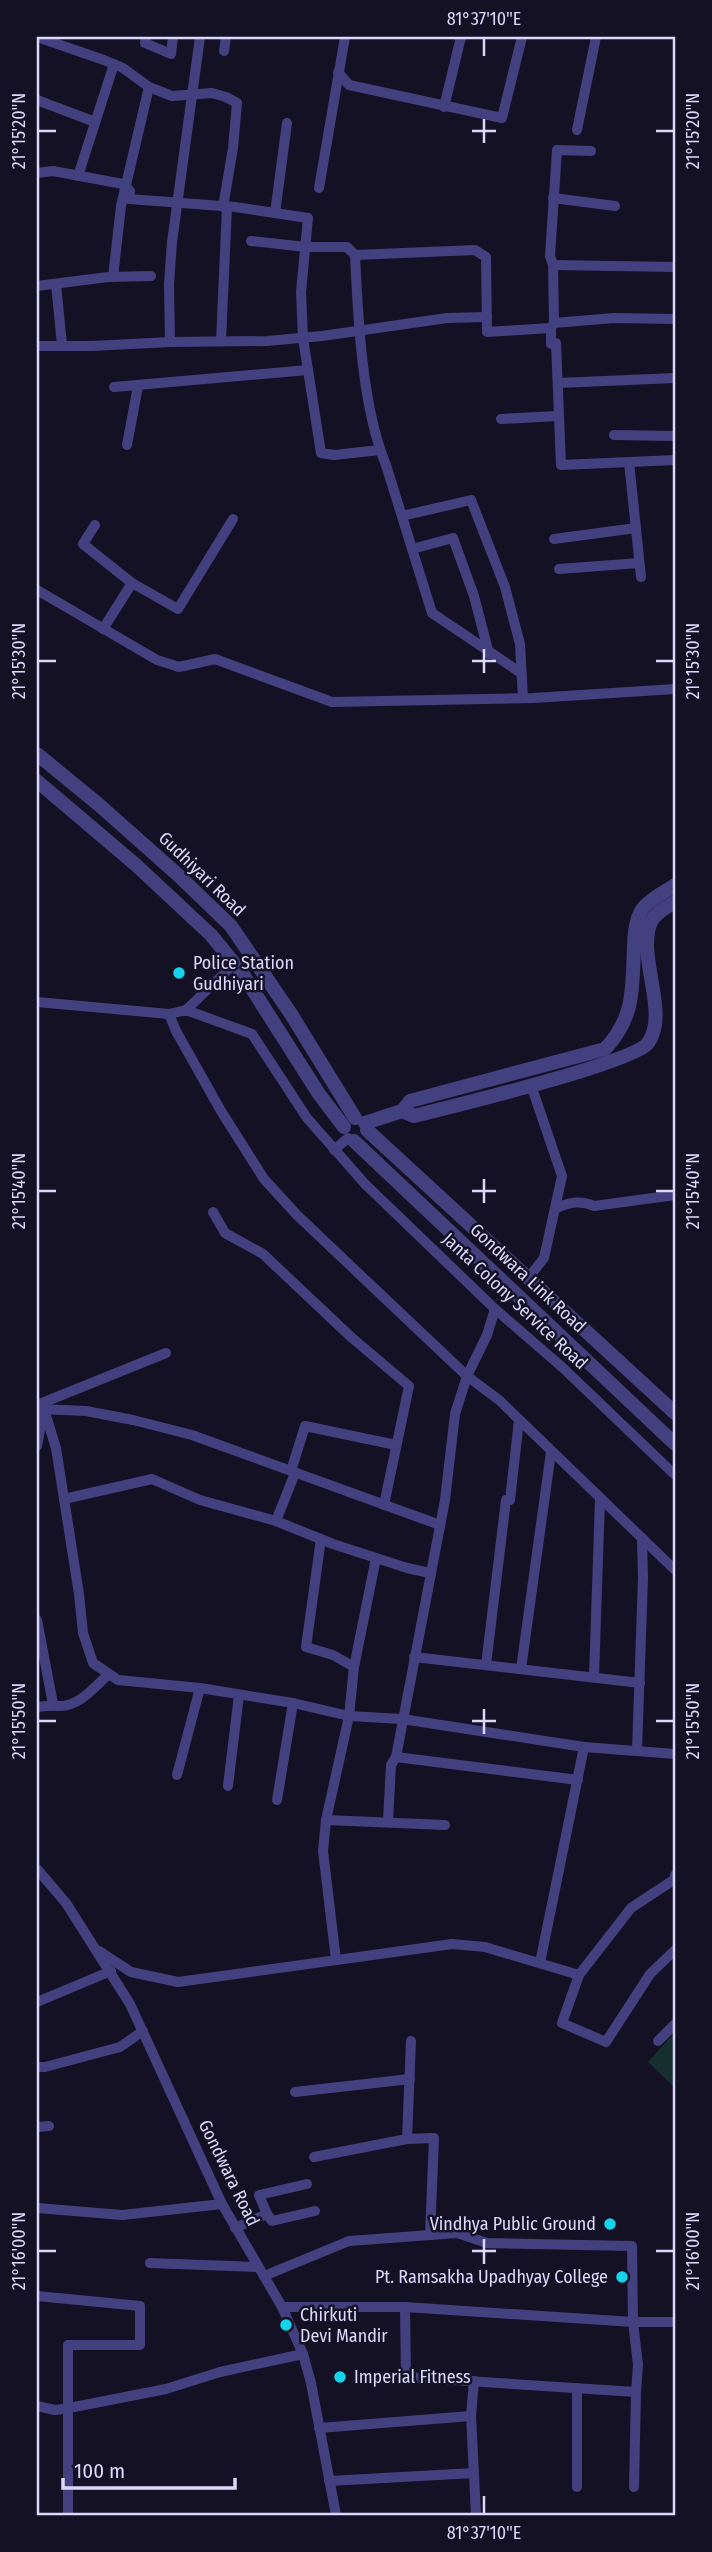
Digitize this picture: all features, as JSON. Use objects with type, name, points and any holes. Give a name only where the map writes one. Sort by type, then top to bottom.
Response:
[{"type":"street","points":[[146,37],[145,43],[171,54],[173,37]]},
{"type":"street","points":[[170,342],[169,284],[200,37]]},
{"type":"street","points":[[224,51],[226,37]]},
{"type":"street","points":[[319,188],[345,37]]},
{"type":"street","points":[[444,107],[461,37]]},
{"type":"street","points":[[338,72],[349,85],[502,118],[522,37]]},
{"type":"street","points":[[577,130],[596,37]]},
{"type":"street","points":[[43,38],[73,42],[123,68],[149,87],[172,96],[212,93],[237,103],[225,207],[221,341]]},
{"type":"street","points":[[78,176],[114,64]]},
{"type":"street","points":[[113,277],[121,206],[149,87]]},
{"type":"street","points":[[37,100],[95,122]]},
{"type":"street","points":[[275,213],[287,123]]},
{"type":"street","points":[[591,150],[557,150],[550,256],[553,265],[551,344],[556,343],[561,465],[675,460]]},
{"type":"street","points":[[37,173],[53,171],[123,184],[130,191],[129,199],[225,207],[308,218],[302,292],[303,338],[321,453],[334,455],[380,450]]},
{"type":"street","points":[[553,198],[614,206]]},
{"type":"street","points":[[251,241],[306,247],[347,247],[355,255],[360,332],[380,450],[432,612],[489,654],[521,673]]},
{"type":"street","points":[[355,255],[475,250],[486,257],[487,332],[614,318],[675,319]]},
{"type":"street","points":[[553,265],[675,267]]},
{"type":"street","points":[[37,286],[151,275]]},
{"type":"street","points":[[56,284],[62,345]]},
{"type":"street","points":[[37,345],[91,346],[303,338],[447,318],[487,317]]},
{"type":"street","points":[[114,387],[308,370]]},
{"type":"street","points":[[558,383],[675,378]]},
{"type":"street","points":[[127,445],[138,386]]},
{"type":"street","points":[[500,419],[558,416]]},
{"type":"street","points":[[614,435],[675,436]]},
{"type":"street","points":[[629,462],[641,577]]},
{"type":"street","points":[[402,516],[471,500],[505,587],[520,644],[523,698]]},
{"type":"street","points":[[95,525],[82,544],[132,583],[178,610],[233,519]]},
{"type":"street","points":[[554,540],[636,528]]},
{"type":"street","points":[[412,549],[453,538],[474,596],[489,654]]},
{"type":"street","points":[[559,569],[639,562]]},
{"type":"street","points":[[103,629],[132,583]]},
{"type":"street","points":[[37,590],[157,660],[179,667],[215,659],[332,702],[523,698],[675,689]]},
{"type":"street","name":"Gudhiyari Road","points":[[37,754],[167,865],[231,926],[291,1014],[356,1130]]},
{"type":"street","points":[[37,781],[170,895],[211,935],[234,964],[319,1094],[356,1130]]},
{"type":"street","points":[[334,1150],[356,1130],[402,1111],[410,1101],[605,1049],[629,1015],[634,931],[642,910],[675,885]]},
{"type":"street","points":[[402,1111],[414,1116],[531,1085],[631,1055],[648,1044],[655,1013],[648,953],[649,931],[657,914],[675,902]]},
{"type":"street","points":[[37,1002],[169,1014],[186,1010],[234,964]]},
{"type":"street","name":"Janta Colony Service Road","points":[[186,1010],[252,1034],[307,1118],[399,1219],[562,1367],[675,1475]]},
{"type":"street","points":[[169,1014],[215,1101],[264,1179],[297,1215],[467,1376],[499,1399],[675,1570]]},
{"type":"street","points":[[529,1277],[544,1258],[562,1176],[531,1085]]},
{"type":"street","name":"Gondwara Link Road","points":[[356,1130],[529,1277],[675,1413]]},
{"type":"street","name":"Gondwara Link Road","points":[[356,1130],[675,1444]]},
{"type":"street","points":[[557,1208],[569,1202],[585,1202],[594,1206],[675,1195]]},
{"type":"street","points":[[213,1212],[225,1233],[263,1254],[409,1386],[384,1505]]},
{"type":"street","points":[[388,1821],[391,1765],[396,1757],[440,1525],[455,1414],[467,1376],[487,1335],[495,1309]]},
{"type":"street","points":[[39,1407],[166,1353]]},
{"type":"street","points":[[39,1407],[86,1411],[192,1435],[440,1525]]},
{"type":"street","points":[[37,1446],[39,1407]]},
{"type":"street","points":[[39,1407],[56,1448],[83,1633],[93,1663],[118,1680],[200,1688],[293,1703],[349,1716],[402,1719],[584,1747],[675,1754]]},
{"type":"street","points":[[486,1665],[506,1500],[510,1500],[519,1420]]},
{"type":"street","points":[[276,1521],[305,1426],[396,1445]]},
{"type":"street","points":[[37,1452],[56,1448]]},
{"type":"street","points":[[521,1669],[551,1452]]},
{"type":"street","points":[[64,1499],[152,1479],[200,1500],[276,1521],[376,1558],[430,1573]]},
{"type":"street","points":[[594,1677],[600,1499]]},
{"type":"street","points":[[637,1750],[642,1538]]},
{"type":"street","points":[[321,1539],[306,1647],[354,1667]]},
{"type":"street","points":[[336,1960],[323,1851],[326,1820],[349,1716],[354,1667],[376,1558]]},
{"type":"street","points":[[37,1620],[53,1704]]},
{"type":"street","points":[[414,1657],[640,1683]]},
{"type":"street","points":[[37,1707],[53,1704],[62,1706],[80,1700],[109,1674]]},
{"type":"street","points":[[177,1775],[200,1688]]},
{"type":"street","points":[[228,1786],[239,1695]]},
{"type":"street","points":[[277,1800],[293,1703]]},
{"type":"street","points":[[540,1963],[584,1747]]},
{"type":"street","points":[[396,1757],[578,1780]]},
{"type":"street","points":[[326,1820],[445,1825]]},
{"type":"street","name":"Gondwara Road","points":[[37,1869],[66,1903],[111,1971],[143,2031],[222,2204],[282,2307],[303,2354],[336,2515]]},
{"type":"street","points":[[675,1875],[675,1879],[631,1908],[579,1975],[562,2023],[606,2042],[650,1974],[675,1950]]},
{"type":"street","points":[[96,1948],[131,1972],[178,1982],[452,1944],[485,1947],[579,1975]]},
{"type":"street","points":[[37,2002],[111,1971]]},
{"type":"street","points":[[658,2041],[675,2024]]},
{"type":"street","points":[[37,2067],[46,2067],[120,2047],[143,2031]]},
{"type":"street","points":[[407,2139],[411,2041]]},
{"type":"street","points":[[295,2092],[410,2079]]},
{"type":"street","points":[[37,2127],[49,2126]]},
{"type":"street","points":[[314,2157],[407,2139],[434,2138],[430,2235]]},
{"type":"street","points":[[307,2184],[259,2196],[272,2221],[314,2211]]},
{"type":"street","points":[[37,2209],[122,2215],[222,2204]]},
{"type":"street","points":[[235,2228],[267,2214]]},
{"type":"street","points":[[150,2263],[261,2271],[349,2242],[457,2233],[487,2243],[632,2246],[633,2322],[638,2365],[634,2487]]},
{"type":"street","points":[[37,2296],[140,2306],[140,2346],[68,2346],[68,2515]]},
{"type":"street","points":[[282,2307],[405,2307],[633,2322],[675,2322]]},
{"type":"street","points":[[405,2307],[406,2377],[636,2392]]},
{"type":"street","points":[[37,2406],[55,2410],[69,2409],[166,2389],[220,2372],[303,2354]]},
{"type":"street","points":[[474,2381],[471,2416],[475,2515]]},
{"type":"street","points":[[577,2388],[577,2487]]},
{"type":"street","points":[[319,2428],[471,2416]]},
{"type":"street","points":[[329,2481],[474,2473]]},
{"type":"green space","points":[[675,2032],[675,2088],[648,2062]]},
{"type":"place","name":"Police Station Gudhiyari","points":[[179,973]]},
{"type":"place","name":"Vindhya Public Ground","points":[[610,2224]]},
{"type":"place","name":"Pt. Ramsakha Upadhyay College","points":[[622,2277]]},
{"type":"place","name":"Chirkuti Devi Mandir","points":[[286,2325]]},
{"type":"place","name":"Imperial Fitness","points":[[340,2377]]}]
